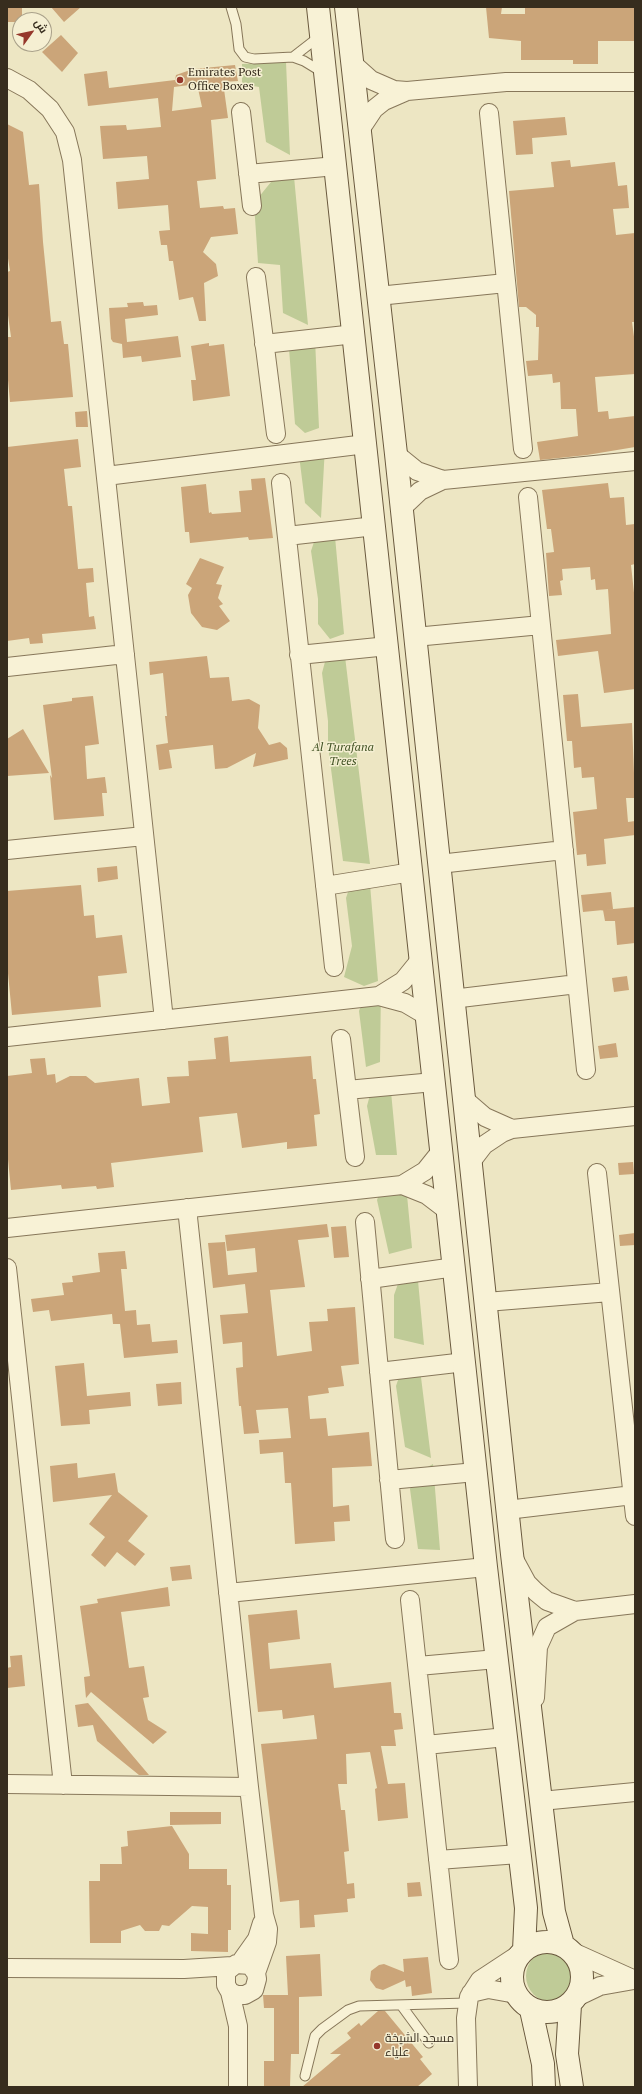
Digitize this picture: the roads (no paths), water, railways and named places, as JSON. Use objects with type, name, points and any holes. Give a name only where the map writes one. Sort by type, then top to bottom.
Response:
[{"type":"main road","points":[[318,7],[362,397],[420,960],[455,1267],[486,1567],[526,1908],[523,1952]]},
{"type":"main road","points":[[348,11],[352,63],[396,454],[452,999],[471,1162],[507,1510],[554,1912],[568,1949],[580,1962],[583,1974],[582,1986],[574,2001],[567,2054],[572,2087]]},
{"type":"main road","points":[[362,397],[368,394],[375,396],[384,416],[390,442],[396,454]]},
{"type":"main road","points":[[392,688],[404,716],[415,767],[419,770],[429,766]]},
{"type":"main road","points":[[479,1499],[489,1496],[494,1500],[503,1539],[512,1554]]},
{"type":"main road","points":[[544,2087],[544,2064],[539,2037],[531,2010],[516,1994],[512,1983],[512,1972],[515,1962],[523,1952],[531,1946],[547,1942],[568,1949]]},
{"type":"main road","points":[[531,2010],[552,2013],[574,2001]]},
{"type":"street","points":[[352,63],[371,80],[394,90],[407,91],[506,82],[635,82]]},
{"type":"street","points":[[7,70],[30,77],[55,97],[64,110],[70,124],[74,140],[72,160]]},
{"type":"street","points":[[7,78],[29,90],[50,109],[65,132],[72,160],[164,1020]]},
{"type":"street","points":[[360,130],[374,109],[384,101],[407,91]]},
{"type":"street","points":[[241,112],[252,206]]},
{"type":"street","points":[[488,113],[523,449]]},
{"type":"street","points":[[248,174],[336,166]]},
{"type":"street","points":[[256,277],[276,434]]},
{"type":"street","points":[[378,296],[506,282]]},
{"type":"street","points":[[264,344],[355,334]]},
{"type":"street","points":[[106,476],[366,444]]},
{"type":"street","points":[[396,454],[417,471],[443,480]]},
{"type":"street","points":[[401,508],[420,491],[443,480],[635,461]]},
{"type":"street","points":[[281,483],[334,967]]},
{"type":"street","points":[[528,498],[586,1070]]},
{"type":"street","points":[[287,536],[375,526]]},
{"type":"street","points":[[415,636],[541,625]]},
{"type":"street","points":[[299,655],[388,646]]},
{"type":"street","points":[[7,667],[125,654]]},
{"type":"street","points":[[7,850],[144,836]]},
{"type":"street","points":[[439,864],[564,850]]},
{"type":"street","points":[[325,886],[412,872]]},
{"type":"street","points":[[380,996],[403,981],[420,960]]},
{"type":"street","points":[[452,999],[577,984]]},
{"type":"street","points":[[7,1037],[380,996],[405,1003],[427,1016]]},
{"type":"street","points":[[341,1039],[355,1157]]},
{"type":"street","points":[[347,1090],[434,1082]]},
{"type":"street","points":[[463,1098],[485,1117],[512,1129]]},
{"type":"street","points":[[471,1162],[484,1145],[502,1133],[512,1129],[635,1116]]},
{"type":"street","points":[[7,1228],[402,1185],[424,1171],[441,1151]]},
{"type":"street","points":[[598,1173],[635,1516]]},
{"type":"street","points":[[402,1185],[427,1195],[448,1211]]},
{"type":"street","points":[[187,1208],[249,1787],[264,1915],[268,1936],[256,1973],[256,1985],[249,1994],[238,2026]]},
{"type":"street","points":[[364,1222],[395,1539]]},
{"type":"street","points":[[370,1279],[455,1267]]},
{"type":"street","points":[[7,1268],[63,1785]]},
{"type":"street","points":[[486,1302],[610,1292]]},
{"type":"street","points":[[379,1372],[465,1362]]},
{"type":"street","points":[[389,1480],[476,1472]]},
{"type":"street","points":[[507,1510],[633,1495]]},
{"type":"street","points":[[512,1554],[520,1572],[536,1592],[547,1600],[575,1611]]},
{"type":"street","points":[[228,1593],[486,1567]]},
{"type":"street","points":[[410,1600],[449,1960]]},
{"type":"street","points":[[532,1724],[538,1655],[542,1636],[551,1624],[575,1611],[635,1604]]},
{"type":"street","points":[[418,1666],[497,1659]]},
{"type":"street","points":[[426,1745],[506,1737]]},
{"type":"street","points":[[7,1784],[249,1787]]},
{"type":"street","points":[[541,1801],[635,1792]]},
{"type":"street","points":[[438,1860],[519,1854]]},
{"type":"street","points":[[238,2087],[238,2026],[228,1989],[226,1972],[236,1964],[257,1939],[264,1915]]},
{"type":"street","points":[[568,1949],[635,1980]]},
{"type":"street","points":[[468,2087],[469,1998],[480,1980],[523,1952]]},
{"type":"street","points":[[7,1968],[184,1969],[236,1964],[250,1965],[256,1973]]},
{"type":"street","points":[[184,1969],[199,1973],[228,1989],[237,1996],[249,1994]]},
{"type":"street","points":[[574,2001],[606,1984],[635,1980]]},
{"type":"street","points":[[469,1998],[488,1989],[516,1994]]},
{"type":"lane","points":[[231,7],[236,24],[239,49],[245,57],[254,59],[293,57],[304,61],[326,74]]},
{"type":"lane","points":[[293,57],[321,35]]},
{"type":"lane","points":[[305,2076],[316,2036],[322,2028],[344,2012],[360,2006],[401,2005],[469,1998]]},
{"type":"lane","points":[[401,2005],[429,2042]]},
{"type":"place","name":"Emirates Post Office Boxes","points":[[180,80]]},
{"type":"place","name":"مسجد الشيخة علياء","points":[[377,2046]]},
{"type":"park label","name":"Al Turafana Trees","points":[[343,755]]}]
